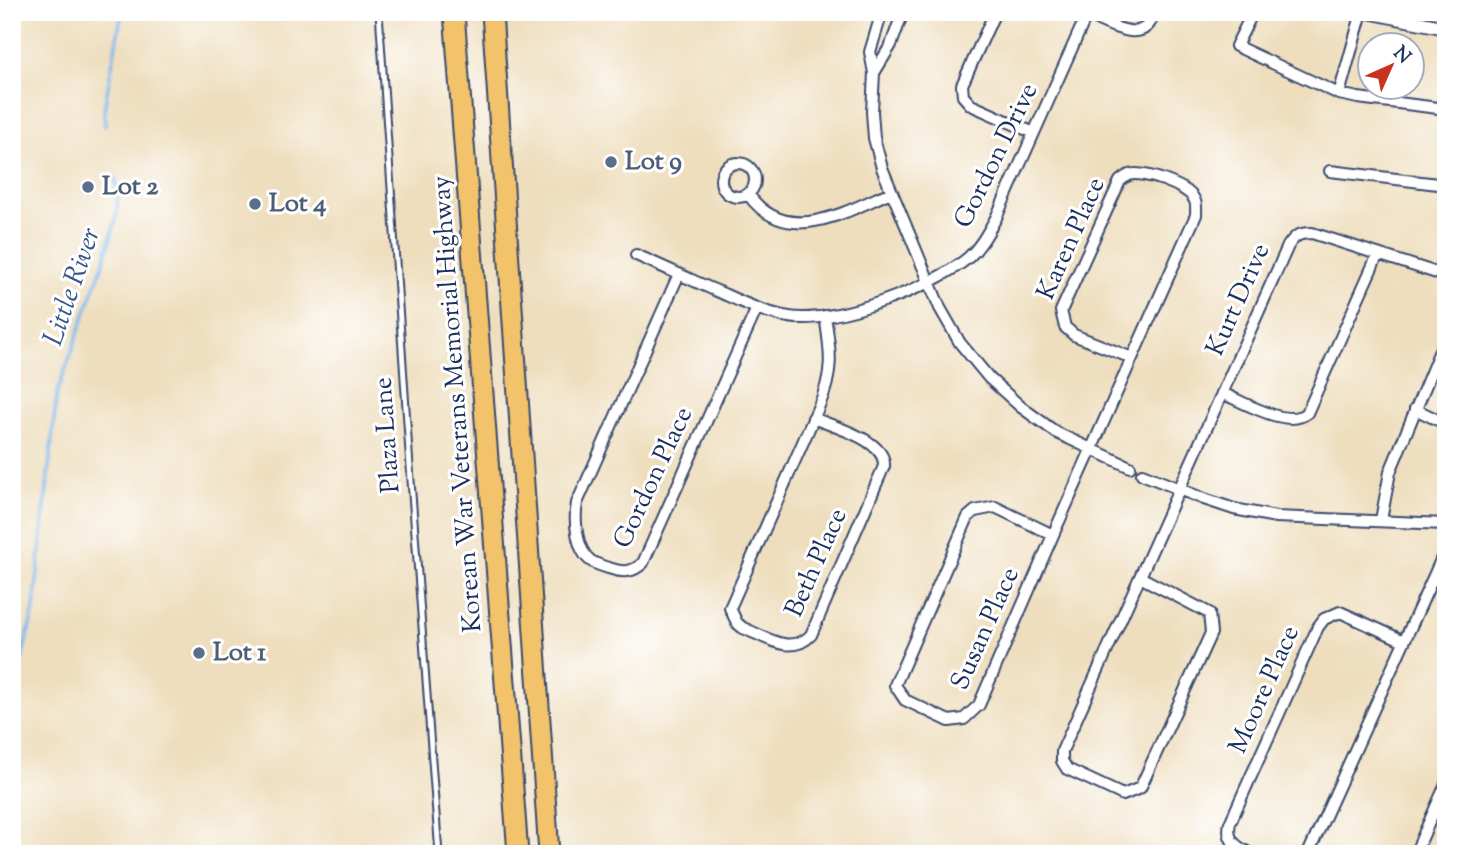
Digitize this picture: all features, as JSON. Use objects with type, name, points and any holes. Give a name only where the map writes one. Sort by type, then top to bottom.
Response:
[{"type":"highway","name":"Korean War Veterans Memorial Highway","points":[[454,12],[519,854]]},
{"type":"highway","points":[[492,12],[549,854]]},
{"type":"highway","points":[[543,747],[558,854]]},
{"type":"highway","name":"Korean War Veterans Memorial Highway","points":[[505,854],[505,827],[514,792]]},
{"type":"street","points":[[882,12],[870,52],[874,73],[874,138],[891,192],[940,308],[960,342],[989,378],[1021,407],[1057,433],[1130,467]]},
{"type":"street","points":[[874,73],[891,45],[903,12]]},
{"type":"street","points":[[995,12],[962,85],[963,96],[971,105],[1034,133]]},
{"type":"street","points":[[1088,14],[1128,32],[1138,32],[1147,27],[1154,12]]},
{"type":"street","points":[[1253,12],[1236,46],[1339,94],[1358,99],[1446,109]]},
{"type":"street","points":[[1339,94],[1362,12]]},
{"type":"street","points":[[1368,12],[1446,28]]},
{"type":"street","name":"Gordon Drive","points":[[636,255],[757,309],[792,318],[825,316],[875,304],[929,283],[978,248],[996,218],[1088,14]]},
{"type":"street","points":[[1330,171],[1446,185]]},
{"type":"street","name":"Karen Place","points":[[1053,536],[1196,215],[1194,198],[1188,192],[1179,186],[1139,174],[1128,175],[1119,181],[1061,311],[1065,327],[1074,335],[1132,358]]},
{"type":"street","points":[[748,194],[758,208],[770,217],[803,222],[827,220],[891,192]]},
{"type":"street","name":"Kurt Drive","points":[[1140,577],[1203,608],[1209,613],[1211,633],[1140,788],[1123,795],[1067,769],[1062,761],[1062,751],[1222,393],[1293,238],[1301,233],[1312,233],[1446,276]]},
{"type":"street","points":[[1222,393],[1284,419],[1295,420],[1307,414],[1378,254]]},
{"type":"street","name":"Gordon Place","points":[[679,274],[577,503],[575,517],[582,550],[593,563],[621,572],[631,571],[643,563],[757,309]]},
{"type":"street","name":"Beth Place","points":[[813,418],[873,444],[885,459],[811,635],[799,645],[788,646],[743,628],[737,623],[730,608],[813,418],[827,388],[831,352],[825,316]]},
{"type":"street","points":[[1381,520],[1390,472],[1446,336]]},
{"type":"street","points":[[1415,409],[1446,424]]},
{"type":"street","points":[[1142,474],[1234,509],[1276,517],[1446,524]]},
{"type":"street","name":"Susan Place","points":[[995,507],[1053,536],[974,712],[964,719],[949,721],[905,699],[895,685],[897,677],[968,517],[975,511],[995,507]]},
{"type":"street","points":[[1308,854],[1446,549]]},
{"type":"street","name":"Moore Place","points":[[1251,854],[1236,847],[1230,838],[1230,823],[1318,627],[1324,620],[1340,612],[1404,641]]},
{"type":"street","points":[[1415,854],[1446,784]]},
{"type":"lane","name":"Plaza Lane","points":[[379,12],[439,854]]},
{"type":"waterway","name":"Little River","points":[[105,126],[104,109],[122,12]]},
{"type":"waterway","name":"Little River","points":[[12,698],[34,609],[57,393],[105,258],[116,219],[118,196],[115,177]]},
{"type":"place","name":"Lot 9","points":[[611,162]]},
{"type":"place","name":"Lot 2","points":[[88,187]]},
{"type":"place","name":"Lot 4","points":[[255,204]]},
{"type":"place","name":"Lot 1","points":[[199,653]]}]
